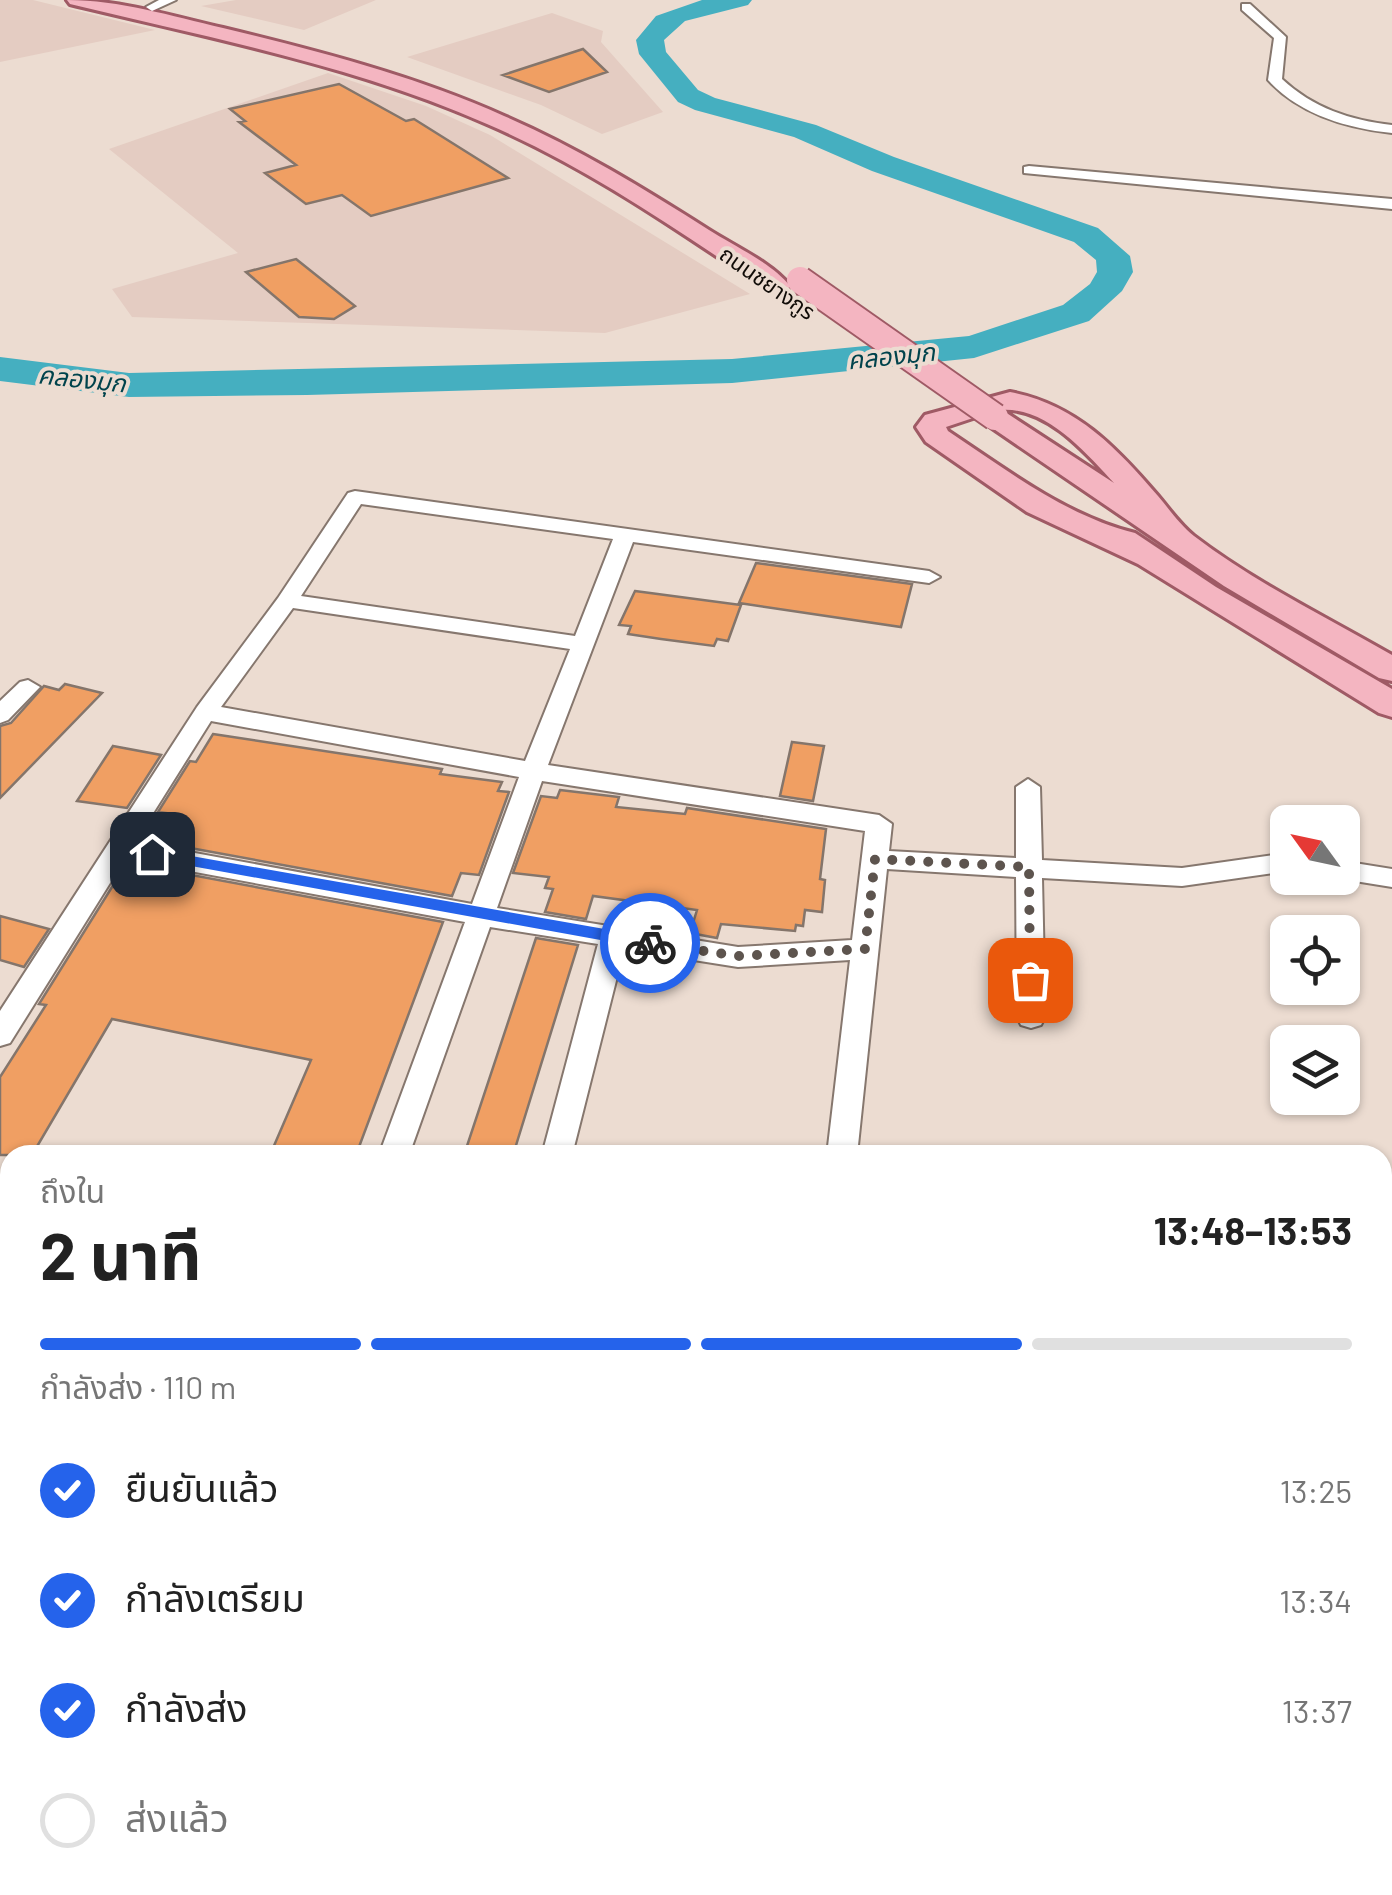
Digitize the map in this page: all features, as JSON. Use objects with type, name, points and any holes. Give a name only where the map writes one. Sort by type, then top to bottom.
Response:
[{"type":"main road","name":"ถนนชยางกูร","points":[[76,0],[369,74],[494,119],[608,177],[788,283]]},
{"type":"main road","name":"ถนนชยางกูร","points":[[124,0],[161,3],[387,66],[515,112],[631,168],[1332,673],[1392,705]]},
{"type":"main road","points":[[1005,401],[1042,408],[1118,471],[1164,550],[1038,506],[936,436],[931,428],[936,422],[1005,401]]},
{"type":"main road","name":"ถนนชยางกูร","points":[[1164,550],[1392,670]]},
{"type":"street","points":[[1246,7],[1280,36],[1275,80],[1286,91],[1334,118],[1392,129]]},
{"type":"street","points":[[1029,170],[1392,204]]},
{"type":"street","points":[[0,1035],[10,1002],[356,496],[929,577]]},
{"type":"street","points":[[398,1145],[480,914],[625,536]]},
{"type":"street","points":[[287,602],[584,644]]},
{"type":"street","points":[[0,715],[28,688]]},
{"type":"street","points":[[205,712],[534,771],[879,824],[843,1145]]},
{"type":"street","points":[[1028,786],[1031,1018]]},
{"type":"street","points":[[116,848],[613,938],[738,956],[865,949]]},
{"type":"street","points":[[875,859],[1182,877],[1270,865]]},
{"type":"street","points":[[1360,873],[1392,878]]},
{"type":"street","points":[[559,1145],[613,938]]},
{"type":"shaded area","points":[[0,0],[33,0],[155,30],[0,62]]},
{"type":"shaded area","points":[[236,0],[376,0],[304,30],[201,6]]},
{"type":"shaded area","points":[[552,13],[603,31],[601,42],[663,112],[602,134],[541,105],[407,57]]},
{"type":"shaded area","points":[[328,73],[426,106],[490,135],[750,294],[605,333],[132,317],[112,289],[238,253],[109,149]]},
{"type":"building","points":[[583,49],[607,72],[549,92],[503,75]]},
{"type":"building","points":[[339,84],[406,121],[414,119],[508,178],[371,216],[342,195],[306,204],[265,173],[296,165],[239,122],[245,121],[230,109]]},
{"type":"building","points":[[296,259],[355,306],[334,319],[299,317],[246,272]]},
{"type":"building","points":[[756,563],[912,584],[901,627],[739,603]]},
{"type":"building","points":[[635,591],[741,605],[728,641],[717,639],[714,646],[661,639],[628,634],[631,626],[619,625]]},
{"type":"building","points":[[65,684],[102,693],[0,798],[0,726],[11,723],[44,686],[59,690]]},
{"type":"building","points":[[213,734],[442,769],[440,774],[502,782],[498,791],[509,792],[479,875],[461,873],[452,896],[163,843],[181,815],[158,812],[190,761],[196,762]]},
{"type":"building","points":[[792,742],[824,746],[813,801],[780,796]]},
{"type":"building","points":[[113,746],[161,755],[127,808],[77,801]]},
{"type":"building","points":[[560,790],[619,797],[616,807],[685,814],[687,808],[826,829],[820,879],[825,880],[822,912],[805,910],[803,926],[796,925],[795,931],[721,924],[717,938],[690,933],[697,910],[593,896],[586,919],[545,912],[553,889],[545,888],[549,877],[513,873],[541,796],[557,798]]},
{"type":"building","points":[[127,863],[443,922],[360,1145],[274,1145],[311,1060],[112,1019],[38,1145],[0,1145],[0,1077],[46,1005],[39,1004]]},
{"type":"building","points":[[0,916],[49,929],[24,967],[0,960]]},
{"type":"building","points":[[536,938],[578,945],[516,1145],[467,1145]]},
{"type":"waterway","name":"คลองมุก","points":[[0,369],[129,385],[732,371],[974,347],[1076,313],[1104,291],[1115,272],[1113,256],[1086,235],[883,164],[805,131],[688,96],[653,54],[650,40],[665,22],[676,16],[739,0]]},
{"type":"way so far","points":[[650,943],[738,956],[865,949],[875,859],[1029,867],[1030,980]]},
{"type":"route","points":[[152,854],[650,943]]}]
